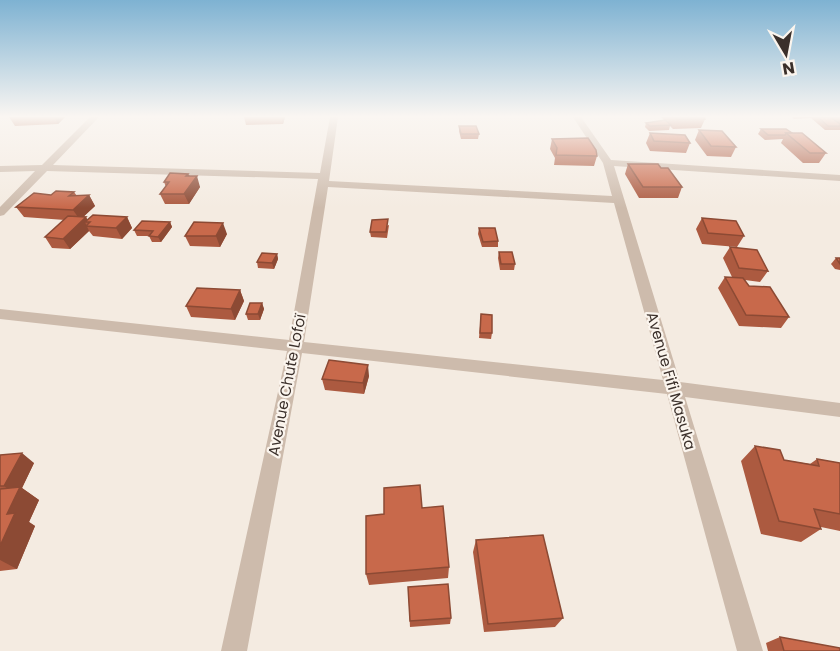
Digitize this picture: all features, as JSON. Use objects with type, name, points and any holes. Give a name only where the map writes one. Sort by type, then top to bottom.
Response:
[{"type":"street","points":[[0,213],[66,147]]},
{"type":"street","name":"Avenue Chute Lofoï","points":[[234,651],[296,345],[329,147]]},
{"type":"street","name":"Avenue Fifi Masuka","points":[[597,147],[608,163],[750,651]]},
{"type":"street","points":[[608,163],[840,178]]},
{"type":"street","points":[[0,169],[46,168],[323,180],[619,200]]},
{"type":"street","points":[[0,314],[672,388],[840,411]]},
{"type":"building","points":[[594,147],[597,156],[556,155],[557,148]]},
{"type":"building","points":[[803,147],[819,147],[826,153],[810,153]]},
{"type":"building","points":[[628,164],[658,164],[661,168],[668,168],[682,187],[643,187]]},
{"type":"building","points":[[170,173],[197,176],[184,194],[160,194],[169,182],[164,182]]},
{"type":"building","points":[[56,191],[74,192],[69,196],[89,195],[73,210],[16,207],[34,193],[51,195]]},
{"type":"building","points":[[93,215],[127,217],[116,228],[86,226],[90,222],[85,222]]},
{"type":"building","points":[[68,216],[86,217],[63,239],[45,237]]},
{"type":"building","points":[[702,218],[736,221],[744,236],[708,233]]},
{"type":"building","points":[[388,219],[386,232],[370,232],[372,220]]},
{"type":"building","points":[[142,221],[170,222],[158,237],[149,236],[153,231],[134,230]]},
{"type":"building","points":[[194,222],[223,223],[216,236],[185,236]]},
{"type":"building","points":[[479,228],[495,228],[498,241],[483,242]]},
{"type":"building","points":[[730,247],[757,250],[768,271],[739,268]]},
{"type":"building","points":[[499,252],[512,252],[515,264],[501,264]]},
{"type":"building","points":[[262,253],[277,254],[272,263],[257,262]]},
{"type":"building","points":[[725,277],[743,278],[749,286],[770,287],[789,317],[746,315]]},
{"type":"building","points":[[197,288],[240,290],[231,309],[186,306]]},
{"type":"building","points":[[250,303],[262,303],[258,314],[246,314]]},
{"type":"building","points":[[481,314],[492,315],[492,333],[480,333]]},
{"type":"building","points":[[329,360],[368,365],[363,383],[322,379]]},
{"type":"building","points":[[755,446],[780,450],[784,460],[819,466],[817,459],[840,463],[840,514],[814,509],[821,529],[779,521]]},
{"type":"building","points":[[22,453],[4,486],[0,486],[0,455]]},
{"type":"building","points":[[420,485],[422,508],[443,506],[449,567],[366,574],[366,516],[384,514],[384,488]]},
{"type":"building","points":[[20,487],[7,514],[15,513],[0,546],[0,489]]},
{"type":"building","points":[[543,535],[563,618],[488,624],[476,540]]},
{"type":"building","points":[[448,584],[451,618],[410,621],[408,587]]},
{"type":"building","points":[[780,637],[840,648],[840,651],[784,651]]}]
